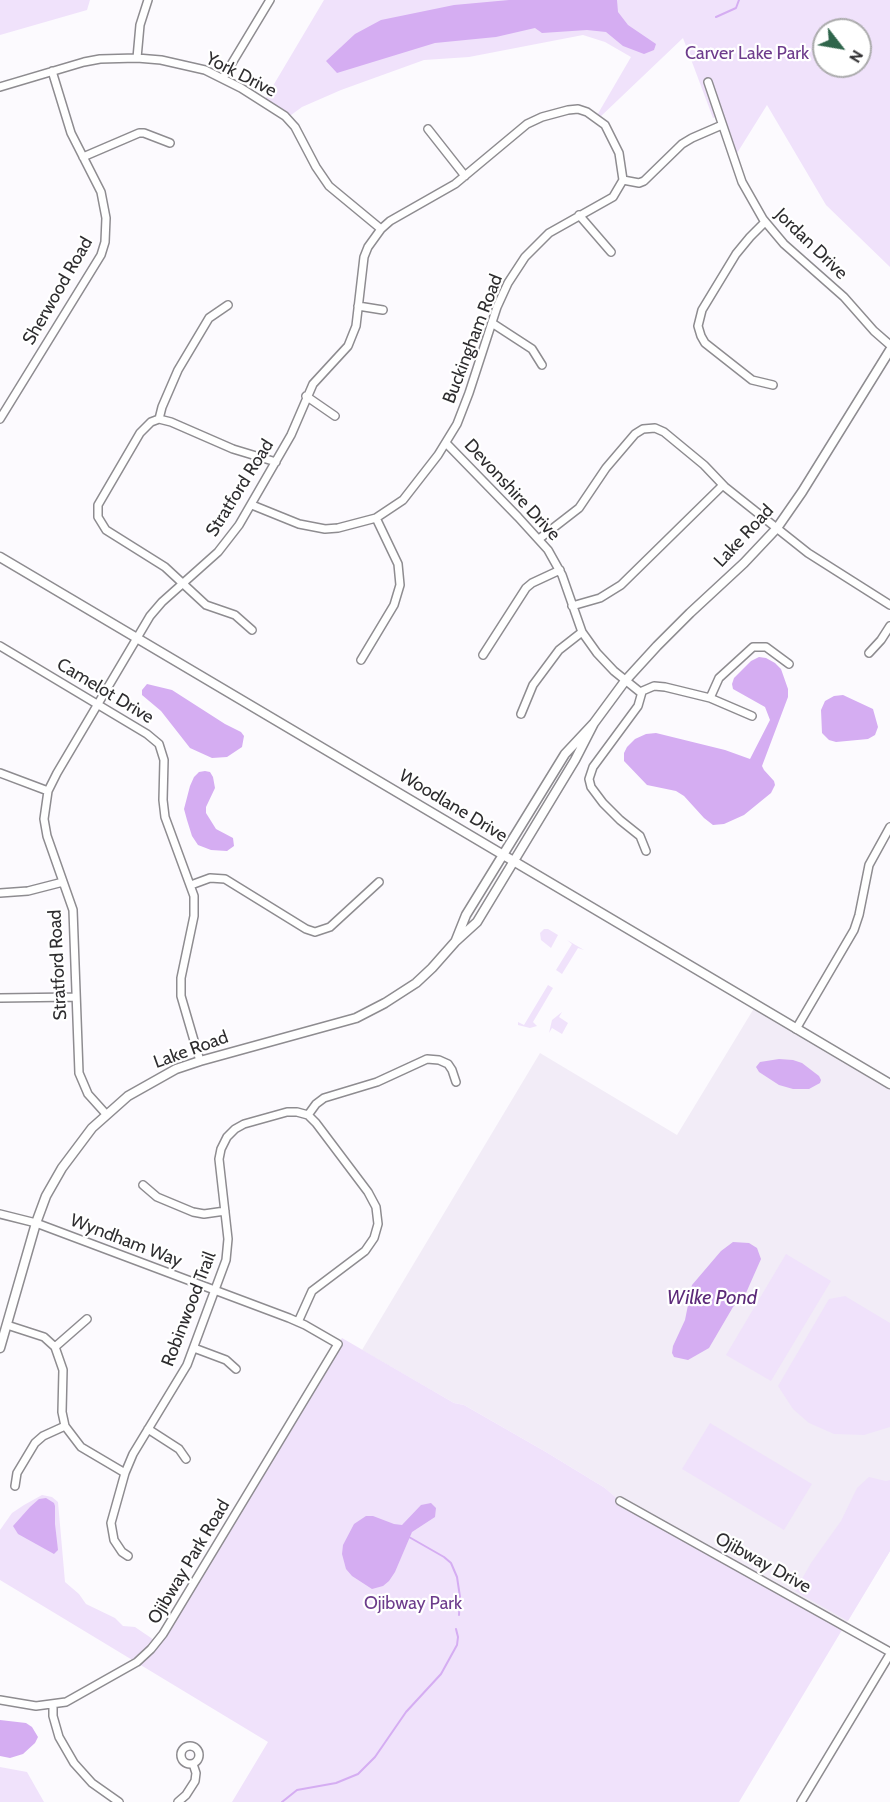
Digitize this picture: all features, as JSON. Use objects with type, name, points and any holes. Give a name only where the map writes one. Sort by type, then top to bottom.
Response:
[{"type":"street","points":[[137,58],[140,26],[148,0]]},
{"type":"street","points":[[223,78],[270,0]]},
{"type":"street","name":"York Drive","points":[[0,87],[100,59],[137,58],[185,64],[223,78],[264,100],[285,116],[295,128],[329,186],[381,229]]},
{"type":"street","name":"Sherwood Road","points":[[0,419],[101,255],[105,242],[107,225],[98,186],[68,125],[51,71]]},
{"type":"street","name":"Jordan Drive","points":[[708,82],[742,182],[765,222],[784,244],[842,294],[876,333],[890,345]]},
{"type":"street","name":"Stratford Road","points":[[106,1114],[88,1094],[79,1072],[75,923],[73,910],[47,836],[45,819],[48,791],[57,773],[150,616],[218,552],[239,525],[291,435],[306,396],[320,376],[348,346],[356,326],[363,257],[381,229],[390,221],[465,176],[527,124],[555,112],[578,110],[596,117],[605,125],[619,153],[623,180]]},
{"type":"street","points":[[623,180],[639,183],[644,181],[682,144],[722,125]]},
{"type":"street","points":[[428,129],[465,176]]},
{"type":"street","points":[[83,157],[139,133],[170,143]]},
{"type":"street","name":"Buckingham Road","points":[[252,504],[292,522],[325,529],[353,526],[376,518],[403,500],[429,469],[446,442],[470,393],[492,323],[508,283],[525,257],[549,233],[613,197],[623,180]]},
{"type":"street","points":[[579,215],[611,252]]},
{"type":"street","points":[[765,222],[736,254],[701,312],[698,326],[700,336],[707,345],[752,380],[773,385]]},
{"type":"street","points":[[159,419],[175,376],[209,318],[228,305]]},
{"type":"street","points":[[358,306],[383,310]]},
{"type":"street","points":[[492,323],[532,349],[542,365]]},
{"type":"street","name":"Lake Road","points":[[455,942],[466,915],[565,754],[594,723],[626,681],[668,634],[744,563],[777,528],[802,492],[890,350]]},
{"type":"street","points":[[306,396],[335,416]]},
{"type":"street","points":[[252,630],[235,615],[206,605],[165,567],[106,530],[98,517],[98,505],[140,433],[151,422],[159,419],[233,449],[276,462]]},
{"type":"street","points":[[539,539],[577,510],[609,464],[633,436],[643,429],[655,428],[662,431],[704,465],[723,485],[820,562],[890,605]]},
{"type":"street","name":"Devonshire Drive","points":[[446,442],[539,539],[560,570],[582,632],[599,657],[642,692]]},
{"type":"street","points":[[572,606],[597,599],[621,585],[723,485]]},
{"type":"street","points":[[361,660],[394,605],[400,585],[399,564],[376,518]]},
{"type":"street","name":"Woodlane Drive","points":[[0,557],[890,1084]]},
{"type":"street","points":[[483,655],[526,588],[560,570]]},
{"type":"street","points":[[869,653],[890,626]]},
{"type":"street","points":[[521,714],[533,685],[559,650],[582,632]]},
{"type":"street","name":"Camelot Drive","points":[[0,646],[147,734],[159,744],[164,760],[165,817],[191,885],[195,905],[181,996],[200,1060]]},
{"type":"street","points":[[710,698],[719,678],[752,648],[766,647],[789,664]]},
{"type":"street","points":[[646,851],[643,839],[608,808],[591,787],[589,779],[593,767],[639,704],[642,692],[654,686],[660,686],[710,698],[752,716]]},
{"type":"street","name":"Lake Road","points":[[0,1348],[36,1222],[46,1196],[62,1167],[81,1141],[106,1114],[142,1087],[176,1069],[200,1060],[343,1023],[372,1011],[428,973],[455,942],[477,922],[575,760],[594,723]]},
{"type":"street","points":[[0,773],[48,791]]},
{"type":"street","points":[[796,1029],[854,930],[869,865],[890,827]]},
{"type":"street","points":[[191,885],[210,878],[225,879],[306,929],[315,932],[330,927],[380,882]]},
{"type":"street","points":[[0,893],[28,891],[63,882]]},
{"type":"street","points":[[0,998],[76,997]]},
{"type":"street","points":[[298,1322],[312,1291],[369,1246],[375,1235],[378,1221],[376,1207],[368,1192],[308,1115],[324,1098],[377,1082],[427,1059],[439,1060],[448,1064],[452,1068],[456,1082]]},
{"type":"street","name":"Robinwood Trail","points":[[128,1556],[122,1552],[114,1540],[111,1522],[125,1473],[133,1454],[194,1348],[228,1253],[219,1159],[222,1147],[229,1134],[241,1125],[287,1112],[308,1115]]},
{"type":"street","points":[[143,1185],[156,1197],[193,1212],[204,1214],[225,1211]]},
{"type":"street","name":"Wyndham Way","points":[[0,1214],[36,1222],[298,1322],[338,1344]]},
{"type":"street","points":[[55,1347],[87,1319]]},
{"type":"street","points":[[7,1325],[44,1337],[55,1347],[63,1370],[62,1412],[65,1426],[81,1447],[125,1473]]},
{"type":"street","name":"Ojibway Park Road","points":[[0,1700],[36,1707],[53,1705],[74,1698],[137,1662],[158,1643],[338,1344]]},
{"type":"street","points":[[194,1348],[226,1360],[236,1369]]},
{"type":"street","points":[[15,1486],[16,1473],[35,1443],[43,1436],[65,1426]]},
{"type":"street","points":[[148,1429],[179,1449],[186,1459]]},
{"type":"street","name":"Ojibway Drive","points":[[620,1501],[890,1653]]},
{"type":"street","points":[[801,1802],[890,1653]]},
{"type":"street","points":[[53,1705],[57,1731],[74,1763],[92,1783],[118,1802]]},
{"type":"street","points":[[178,1802],[186,1795],[195,1781],[196,1773],[193,1764]]},
{"type":"shaded area","points":[[756,1005],[890,1084],[890,1551],[845,1625],[620,1501],[605,1488],[546,1452],[362,1350],[540,1053],[677,1135]]},
{"type":"green space","points":[[0,0],[90,0],[87,10],[0,35]]},
{"type":"green space","name":"Carver Lake Park","points":[[324,0],[890,0],[890,267],[826,205],[767,105],[734,158],[719,116],[713,118],[683,38],[598,119],[596,117],[631,57],[605,42],[583,35],[469,57],[424,60],[341,90],[302,107],[287,118],[264,101]]},
{"type":"green space","points":[[544,929],[558,935],[551,948],[541,940],[540,933]]},
{"type":"green space","points":[[567,940],[584,950],[578,948],[562,974],[556,970],[572,944]]},
{"type":"green space","points":[[548,985],[553,988],[533,1022],[537,1026],[530,1028],[518,1025],[518,1022],[524,1025]]},
{"type":"green space","points":[[562,1012],[559,1017],[568,1023],[562,1034],[552,1028],[549,1033],[552,1020]]},
{"type":"green space","points":[[786,1254],[831,1281],[771,1381],[726,1355]]},
{"type":"green space","points":[[845,1296],[890,1323],[890,1427],[864,1435],[834,1434],[809,1423],[793,1409],[778,1386],[829,1299]]},
{"type":"green space","name":"Ojibway Park","points":[[342,1338],[454,1403],[464,1405],[546,1452],[605,1488],[620,1501],[845,1625],[739,1802],[232,1802],[268,1742],[0,1580],[0,1530],[12,1513],[24,1505],[42,1495],[52,1497],[58,1502],[65,1582],[79,1594],[86,1604],[115,1618],[123,1626],[135,1627],[157,1642]]},
{"type":"green space","points":[[710,1423],[812,1484],[784,1530],[682,1469]]},
{"type":"green space","points":[[869,1477],[890,1480],[890,1551],[848,1621],[795,1591],[811,1563],[841,1521],[857,1488]]},
{"type":"green space","points":[[0,1767],[27,1772],[44,1802],[0,1802]]},
{"type":"water","points":[[509,0],[617,0],[618,12],[628,25],[656,44],[654,50],[644,54],[623,46],[606,32],[587,30],[542,33],[535,28],[496,37],[435,43],[337,73],[326,61],[355,34],[381,20],[454,5]]},
{"type":"water","points":[[759,657],[766,658],[781,669],[788,689],[788,697],[762,766],[775,785],[771,793],[744,815],[724,824],[713,825],[676,791],[647,785],[624,761],[624,753],[635,739],[656,733],[725,750],[750,759],[770,720],[765,707],[733,689],[732,684],[734,678],[751,661]]},
{"type":"water","points":[[147,684],[172,690],[241,732],[244,736],[242,747],[227,757],[212,758],[190,748],[161,711],[142,695],[142,690]]},
{"type":"water","points":[[843,695],[873,709],[878,727],[875,735],[868,739],[836,742],[829,740],[822,733],[821,710],[825,701],[834,696]]},
{"type":"water","points":[[199,772],[210,772],[213,777],[215,788],[206,807],[206,813],[216,829],[233,838],[234,846],[227,851],[211,850],[198,845],[192,836],[187,820],[184,809],[190,786]]},
{"type":"water","points":[[779,1059],[802,1063],[819,1076],[820,1083],[809,1089],[793,1089],[779,1085],[759,1072],[756,1067],[760,1062]]},
{"type":"water","name":"Wilke Pond","points":[[733,1242],[749,1243],[757,1248],[761,1259],[746,1293],[733,1307],[709,1348],[688,1360],[674,1357],[673,1346],[685,1320],[692,1285],[721,1251]]},
{"type":"water","points":[[46,1498],[55,1506],[58,1550],[54,1554],[18,1534],[13,1526],[39,1499]]},
{"type":"water","points":[[431,1503],[436,1508],[435,1517],[412,1532],[395,1572],[383,1586],[372,1589],[352,1576],[346,1569],[342,1554],[343,1545],[354,1524],[366,1516],[373,1516],[402,1525],[421,1505]]},
{"type":"water","points":[[0,1720],[26,1723],[32,1727],[38,1737],[35,1743],[23,1754],[10,1758],[0,1756]]},
{"type":"waterway","points":[[716,17],[736,8],[739,0]]},
{"type":"waterway","points":[[409,1537],[451,1563],[457,1577],[460,1597],[459,1615]]},
{"type":"waterway","points":[[282,1802],[297,1790],[336,1783],[358,1774],[375,1757],[406,1712],[441,1674],[457,1645],[456,1629]]}]
